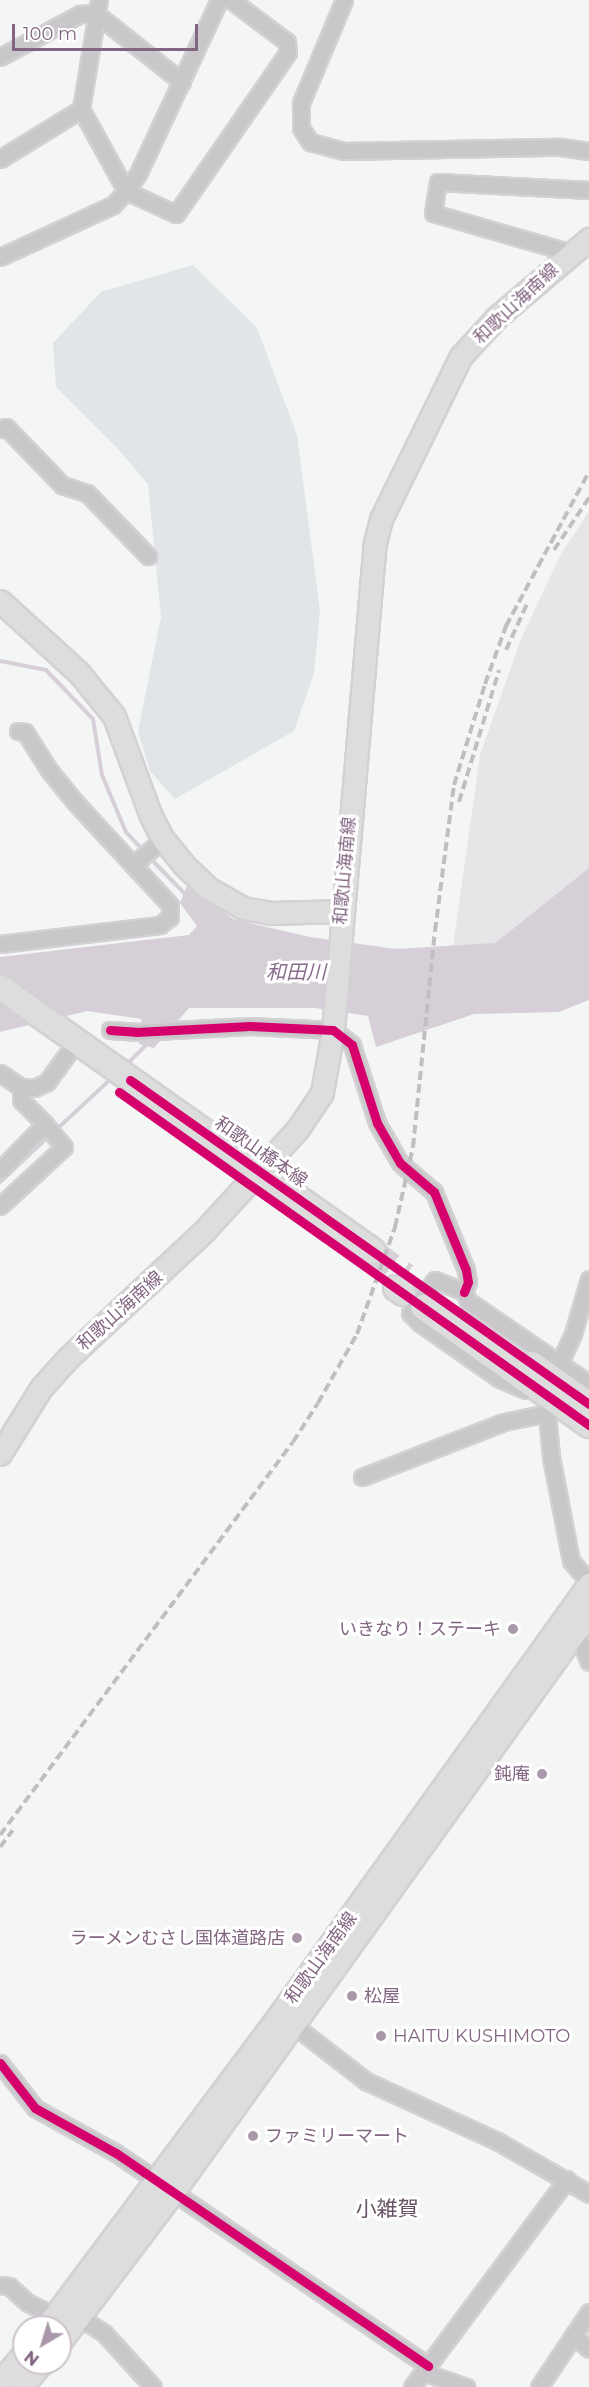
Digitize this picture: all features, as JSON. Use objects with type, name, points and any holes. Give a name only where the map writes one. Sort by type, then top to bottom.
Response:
[{"type":"main road","name":"和歌山海南線","points":[[0,1454],[42,1388],[61,1366],[162,1274],[297,1130],[322,1093],[333,1026],[374,547],[381,519],[461,356],[497,317],[589,239]]},
{"type":"main road","points":[[0,601],[79,673],[114,716],[159,844],[208,888],[243,908],[341,920]]},
{"type":"main road","name":"和歌山橋本線","points":[[0,987],[66,1045]]},
{"type":"main road","name":"和歌山橋本線","points":[[0,1007],[66,1045],[103,1070],[368,1258]]},
{"type":"main road","points":[[589,1404],[428,1300],[589,1425]]},
{"type":"main road","name":"和歌山海南線","points":[[72,2328],[166,2186],[568,1628],[589,1583]]},
{"type":"main road","name":"和歌山海南線","points":[[568,1628],[589,1612]]},
{"type":"main road","name":"和歌山海南線","points":[[56,2315],[166,2186]]},
{"type":"main road","points":[[0,2381],[12,2367]]},
{"type":"main road","points":[[21,2387],[32,2375]]},
{"type":"street","points":[[0,257],[113,205],[126,191],[138,174],[219,0]]},
{"type":"street","points":[[97,6],[81,109],[126,191],[176,214],[288,52],[287,42],[231,0]]},
{"type":"street","points":[[344,0],[301,103],[301,128],[310,142],[344,151],[560,147],[589,151]]},
{"type":"street","points":[[97,6],[182,82]]},
{"type":"street","points":[[0,57],[97,6]]},
{"type":"street","points":[[0,159],[81,109]]},
{"type":"street","points":[[567,257],[561,250],[433,213],[438,182],[589,190]]},
{"type":"street","points":[[0,429],[6,427],[62,485],[87,493],[148,556]]},
{"type":"street","points":[[0,944],[160,926],[170,917],[170,905],[137,862],[49,770],[25,732],[18,731]]},
{"type":"street","points":[[137,862],[159,844]]},
{"type":"street","points":[[110,1030],[136,1032],[250,1026],[333,1026],[352,1045],[377,1123],[400,1163],[434,1192],[466,1270],[468,1282],[464,1292]]},
{"type":"street","points":[[0,1073],[21,1087],[34,1088],[47,1082],[66,1045]]},
{"type":"street","points":[[0,1206],[64,1147],[21,1100],[21,1087]]},
{"type":"street","points":[[0,1170],[45,1124]]},
{"type":"street","points":[[560,1362],[573,1334],[589,1279]]},
{"type":"street","points":[[589,1384],[468,1301],[464,1292],[435,1280],[410,1312],[420,1323],[500,1379],[520,1386],[549,1410],[589,1436]]},
{"type":"street","points":[[573,1372],[582,1367],[589,1368]]},
{"type":"street","points":[[362,1477],[504,1422],[549,1410]]},
{"type":"street","points":[[549,1410],[551,1457],[571,1561],[589,1583]]},
{"type":"street","points":[[568,1628],[589,1662]]},
{"type":"street","points":[[287,2020],[366,2081],[497,2141],[567,2179],[589,2194]]},
{"type":"street","points":[[0,2063],[35,2108],[116,2153],[166,2186],[426,2369],[466,2387]]},
{"type":"street","points":[[412,2387],[567,2179]]},
{"type":"street","points":[[0,2285],[9,2286],[43,2315]]},
{"type":"street","points":[[539,2387],[589,2312]]},
{"type":"street","points":[[72,2320],[79,2320],[104,2332],[118,2346],[135,2370],[153,2387]]},
{"type":"street","points":[[573,2335],[589,2349]]},
{"type":"shaded area","points":[[193,265],[257,328],[297,435],[320,611],[314,673],[294,731],[175,799],[150,771],[138,731],[161,617],[148,484],[119,450],[56,387],[53,343],[101,292]]},
{"type":"shaded area","points":[[589,511],[589,868],[495,943],[453,947],[480,755],[521,639],[560,556]]},
{"type":"water","name":"和田川","points":[[589,868],[589,1000],[559,1012],[474,1014],[376,1047],[368,1016],[315,1008],[189,1008],[154,1048],[139,1044],[142,1019],[87,1011],[0,1032],[0,957],[189,935],[197,926],[180,903],[187,886],[233,919],[310,937],[396,949],[495,943]]},
{"type":"waterway","points":[[0,661],[46,670],[93,719],[102,775],[126,832],[144,851]]},
{"type":"waterway","points":[[149,857],[188,897]]},
{"type":"waterway","points":[[126,1065],[148,1043]]},
{"type":"waterway","points":[[56,1130],[114,1076]]},
{"type":"waterway","points":[[0,1182],[50,1135]]},
{"type":"tunnel","points":[[373,1251],[406,1275]]},
{"type":"railway","points":[[0,1835],[293,1442],[357,1334],[395,1227],[413,1147],[435,931],[454,785],[485,684],[506,626],[589,472]]},
{"type":"railway","points":[[554,550],[589,498]]},
{"type":"railway","points":[[506,650],[527,604]]},
{"type":"railway","points":[[459,802],[499,670]]},
{"type":"railway","points":[[0,1847],[13,1830]]},
{"type":"cycle path","points":[[110,1030],[136,1032],[250,1026],[333,1030],[352,1045],[377,1123],[400,1163],[434,1192],[466,1270],[468,1282],[464,1292]]},
{"type":"cycle path","points":[[130,1080],[589,1404]]},
{"type":"cycle path","points":[[119,1092],[589,1425]]},
{"type":"cycle path","points":[[0,2063],[35,2108],[116,2153],[428,2366]]},
{"type":"place","name":"いきなり！ステーキ","points":[[513,1629]]},
{"type":"place","name":"鈍庵","points":[[542,1774]]},
{"type":"place","name":"ラーメンむさし国体道路店","points":[[297,1938]]},
{"type":"place","name":"松屋","points":[[352,1996]]},
{"type":"place","name":"HAITU KUSHIMOTO","points":[[381,2036]]},
{"type":"place","name":"ファミリーマート","points":[[253,2136]]},
{"type":"district","name":"小雑賀","points":[[387,2209]]}]
